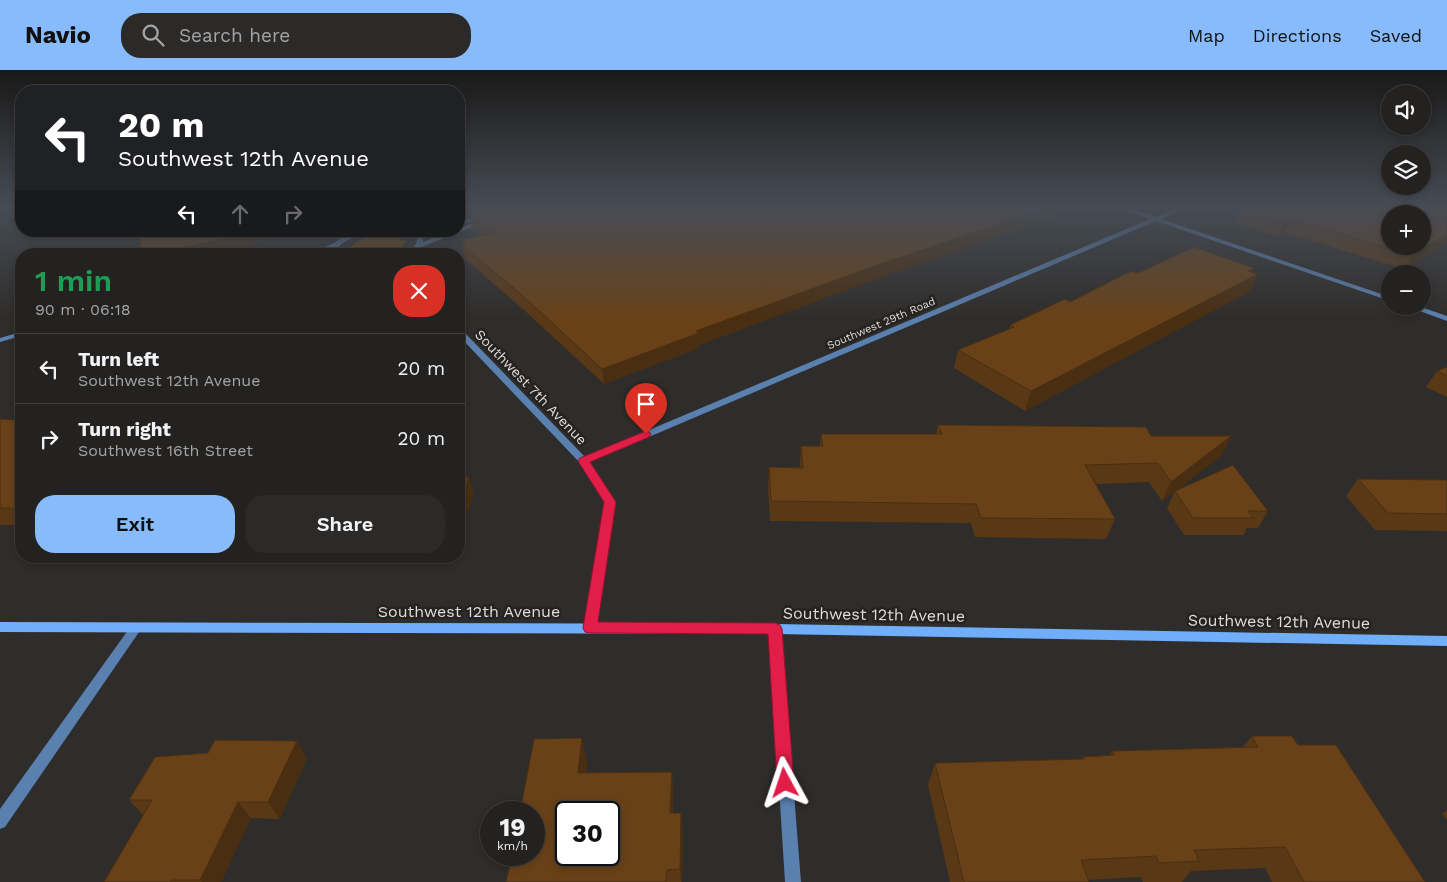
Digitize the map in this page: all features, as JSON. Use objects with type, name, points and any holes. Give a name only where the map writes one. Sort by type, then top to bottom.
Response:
[{"type":"main road","name":"Southwest 12th Avenue","points":[[0,627],[135,629],[775,629],[1447,641]]},
{"type":"street","name":"Southwest 29th Road","points":[[584,461],[1096,244]]},
{"type":"street","points":[[1228,244],[1381,296]]},
{"type":"street","points":[[1431,313],[1447,319]]},
{"type":"street","points":[[0,340],[15,336]]},
{"type":"street","name":"Southwest 7th Avenue","points":[[465,338],[584,461],[610,502],[590,628]]},
{"type":"street","points":[[0,822],[135,629]]},
{"type":"street","points":[[775,629],[793,882]]},
{"type":"shaded area","points":[[354,244],[404,244],[401,248],[348,248]]},
{"type":"building","points":[[140,244],[199,244],[180,248],[141,248]]},
{"type":"building","points":[[940,244],[696,331],[699,333],[602,369],[522,295],[462,245]]},
{"type":"building","points":[[1194,247],[1254,268],[1248,271],[1258,274],[1031,391],[958,350],[1014,327],[1010,325],[1065,299],[1070,302],[1131,271],[1138,273]]},
{"type":"building","points":[[1447,367],[1447,376],[1437,371]]},
{"type":"building","points":[[0,419],[15,420],[15,509],[0,508]]},
{"type":"building","points":[[938,425],[1146,427],[1151,436],[1231,436],[1171,482],[1158,463],[1085,465],[1115,519],[981,518],[976,504],[771,501],[769,467],[803,468],[801,446],[823,446],[821,434],[942,434]]},
{"type":"building","points":[[1233,465],[1268,511],[1248,511],[1253,518],[1193,518],[1175,491]]},
{"type":"building","points":[[465,477],[469,477],[465,488]]},
{"type":"building","points":[[1358,479],[1447,480],[1447,514],[1388,513]]},
{"type":"building","points":[[1252,736],[1292,736],[1298,745],[1336,745],[1425,882],[1304,882],[1285,847],[1194,850],[1199,861],[1159,863],[1156,856],[1081,860],[1089,882],[964,882],[935,763],[1084,759],[1083,757],[1114,755],[1112,751],[1258,747]]},
{"type":"building","points":[[582,738],[578,773],[672,772],[670,813],[681,813],[680,869],[667,870],[666,882],[506,882],[510,866],[545,866],[545,801],[522,801],[534,739]]},
{"type":"building","points":[[215,740],[297,741],[268,802],[238,802],[200,880],[104,882],[152,800],[129,800],[155,757],[208,753]]},
{"type":"route","points":[[646,434],[584,461],[610,502],[590,628],[775,629],[785,783]]}]
